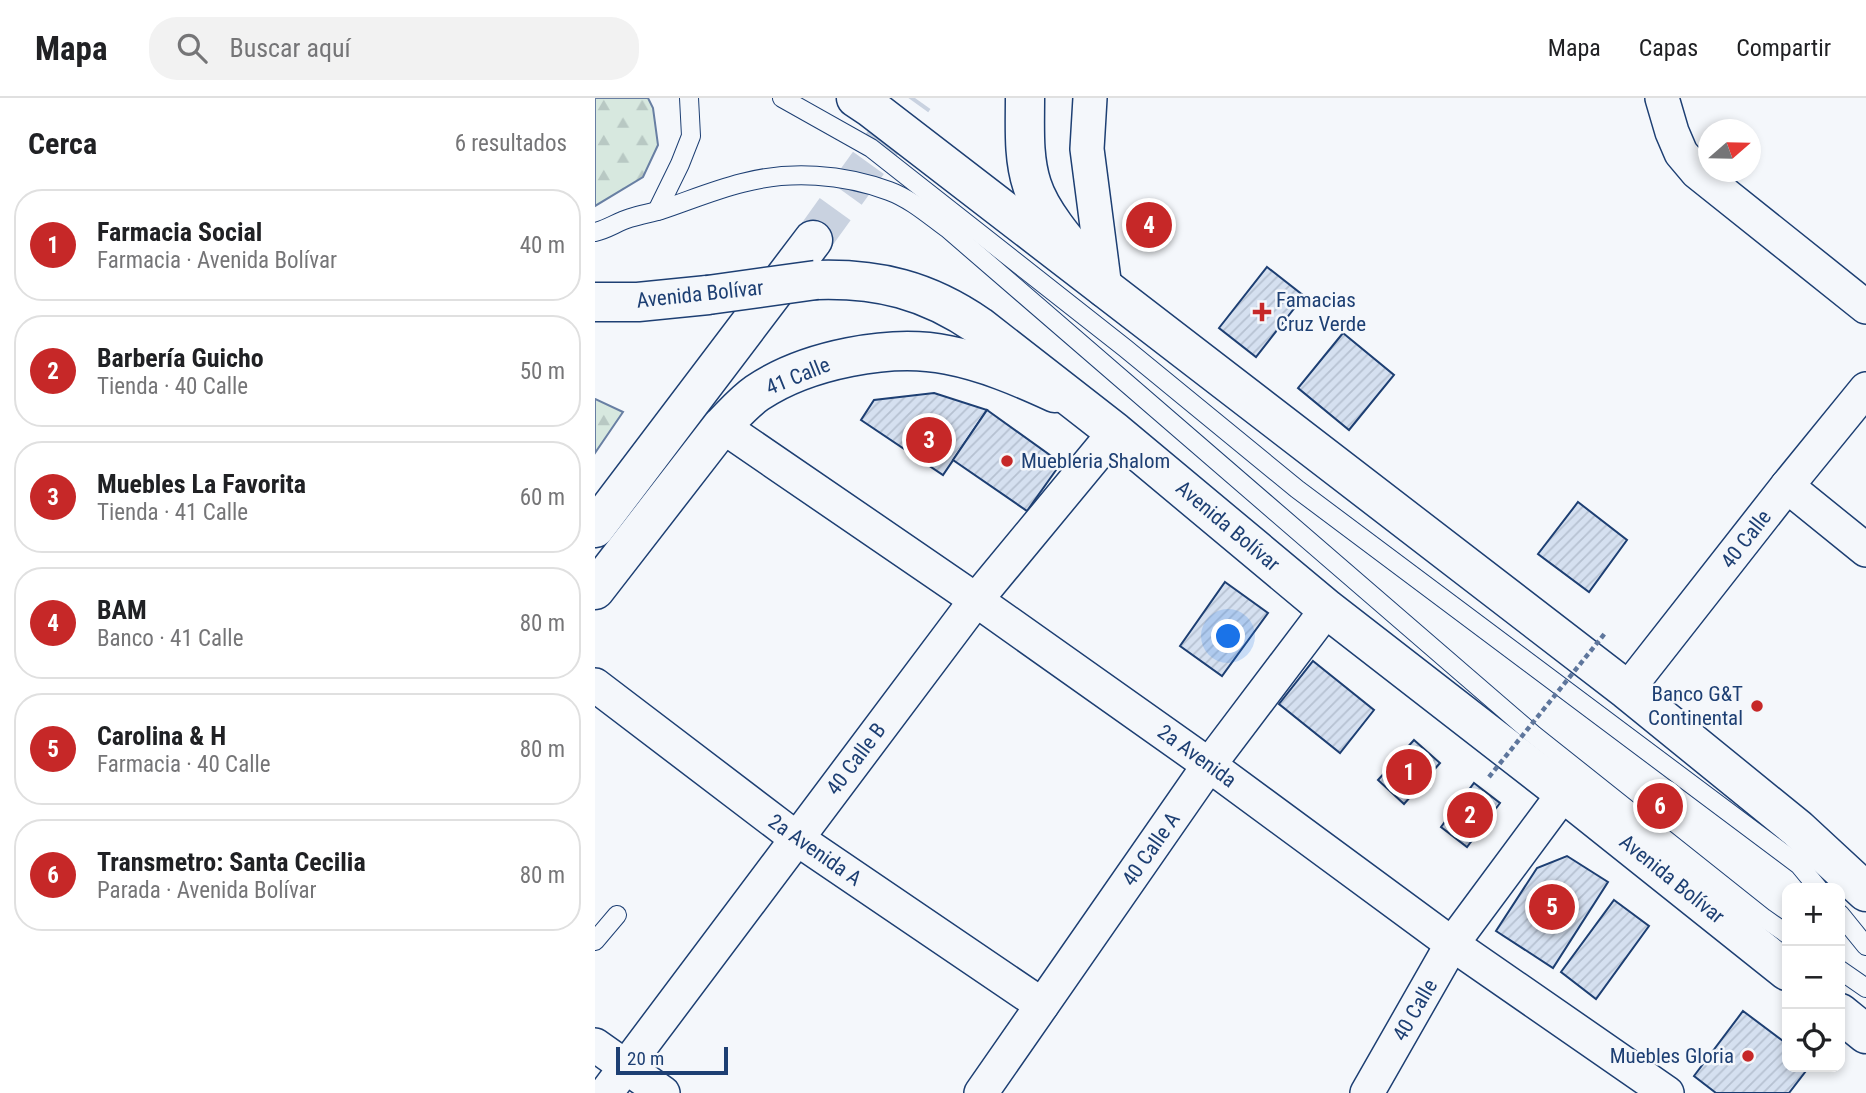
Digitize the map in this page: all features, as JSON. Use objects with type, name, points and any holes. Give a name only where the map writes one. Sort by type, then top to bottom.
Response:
[{"type":"main road","points":[[856,98],[1627,690],[1798,830],[1866,892]]},
{"type":"main road","points":[[1025,98],[1026,160],[1031,185],[1042,209],[1105,288]]},
{"type":"main road","points":[[595,497],[805,233],[595,528]]},
{"type":"main road","name":"Avenida Bolívar","points":[[595,302],[638,302],[816,279],[844,279],[901,288],[929,297],[960,313],[1084,406],[1327,609],[1782,967]]},
{"type":"main road","name":"41 Calle","points":[[595,590],[722,426],[745,402],[796,373],[870,353],[896,351],[946,354],[1026,380],[1084,406]]},
{"type":"main road","points":[[1845,1017],[1866,1034]]},
{"type":"street","points":[[1090,98],[1087,149],[1105,288]]},
{"type":"street","points":[[1662,98],[1681,153],[1697,172],[1866,307]]},
{"type":"street","name":"40 Calle","points":[[1627,690],[1866,388]]},
{"type":"street","name":"2a Avenida","points":[[722,426],[976,600],[1209,765],[1452,944],[1667,1093]]},
{"type":"street","name":"40 Calle B","points":[[606,1093],[976,600],[1115,432]]},
{"type":"street","points":[[1787,486],[1866,550]]},
{"type":"street","name":"40 Calle A","points":[[981,1093],[1209,765],[1327,609]]},
{"type":"street","name":"2a Avenida A","points":[[595,685],[796,838],[1042,1005]]},
{"type":"street","name":"40 Calle","points":[[1367,1093],[1452,944],[1564,793]]},
{"type":"street","points":[[595,1045],[663,1093]]},
{"type":"lane","points":[[657,211],[691,136],[689,98]]},
{"type":"lane","points":[[782,98],[871,148],[1125,348],[1297,489],[1799,865],[1814,883]]},
{"type":"lane","points":[[595,232],[743,182],[780,176],[817,175],[844,179],[891,192],[905,199],[948,229],[1534,735],[1782,931]]},
{"type":"lane","points":[[595,941],[617,915]]},
{"type":"lane","points":[[1845,920],[1866,946]]},
{"type":"lane","points":[[1845,973],[1866,988]]},
{"type":"path","points":[[1489,777],[1606,632]]},
{"type":"green space","points":[[595,98],[648,98],[653,108],[658,145],[643,177],[595,206]]},
{"type":"green space","points":[[595,399],[623,412],[595,453]]},
{"type":"building","name":"Famacias Cruz Verde","points":[[1267,267],[1304,296],[1256,357],[1219,328]]},
{"type":"building","points":[[1343,333],[1394,375],[1349,430],[1298,388]]},
{"type":"building","points":[[934,393],[987,410],[943,475],[861,420],[874,400]]},
{"type":"building","name":"Muebleria Shalom","points":[[987,410],[1061,463],[1027,511],[953,460]]},
{"type":"building","points":[[1578,502],[1627,540],[1589,592],[1538,554]]},
{"type":"building","points":[[1225,582],[1268,613],[1222,676],[1180,646]]},
{"type":"building","points":[[1313,661],[1374,710],[1340,753],[1279,704]]},
{"type":"building","points":[[1414,740],[1440,763],[1404,804],[1378,780]]},
{"type":"building","points":[[1474,783],[1500,803],[1467,847],[1441,827]]},
{"type":"building","points":[[1567,856],[1608,882],[1553,968],[1496,931],[1537,868]]},
{"type":"building","points":[[1614,900],[1649,926],[1596,999],[1561,972]]},
{"type":"building","name":"Muebles Gloria","points":[[1743,1011],[1782,1040],[1782,1072],[1805,1072],[1789,1093],[1716,1093],[1694,1076]]},
{"type":"tunnel","points":[[813,240],[915,98]]},
{"type":"place","name":"BAM","points":[[1149,225]]},
{"type":"place","name":"Famacias Cruz Verde","points":[[1262,312]]},
{"type":"place","name":"Muebles La Favorita","points":[[929,440]]},
{"type":"place","name":"Muebleria Shalom","points":[[1007,461]]},
{"type":"place","name":"Banco G&T Continental","points":[[1757,706]]},
{"type":"place","name":"Farmacia Social","points":[[1409,772]]},
{"type":"place","name":"Transmetro: Santa Cecilia","points":[[1660,806]]},
{"type":"place","name":"Barbería Guicho","points":[[1470,815]]},
{"type":"place","name":"Carolina & H","points":[[1552,907]]},
{"type":"place","name":"Muebles Gloria","points":[[1748,1056]]}]
